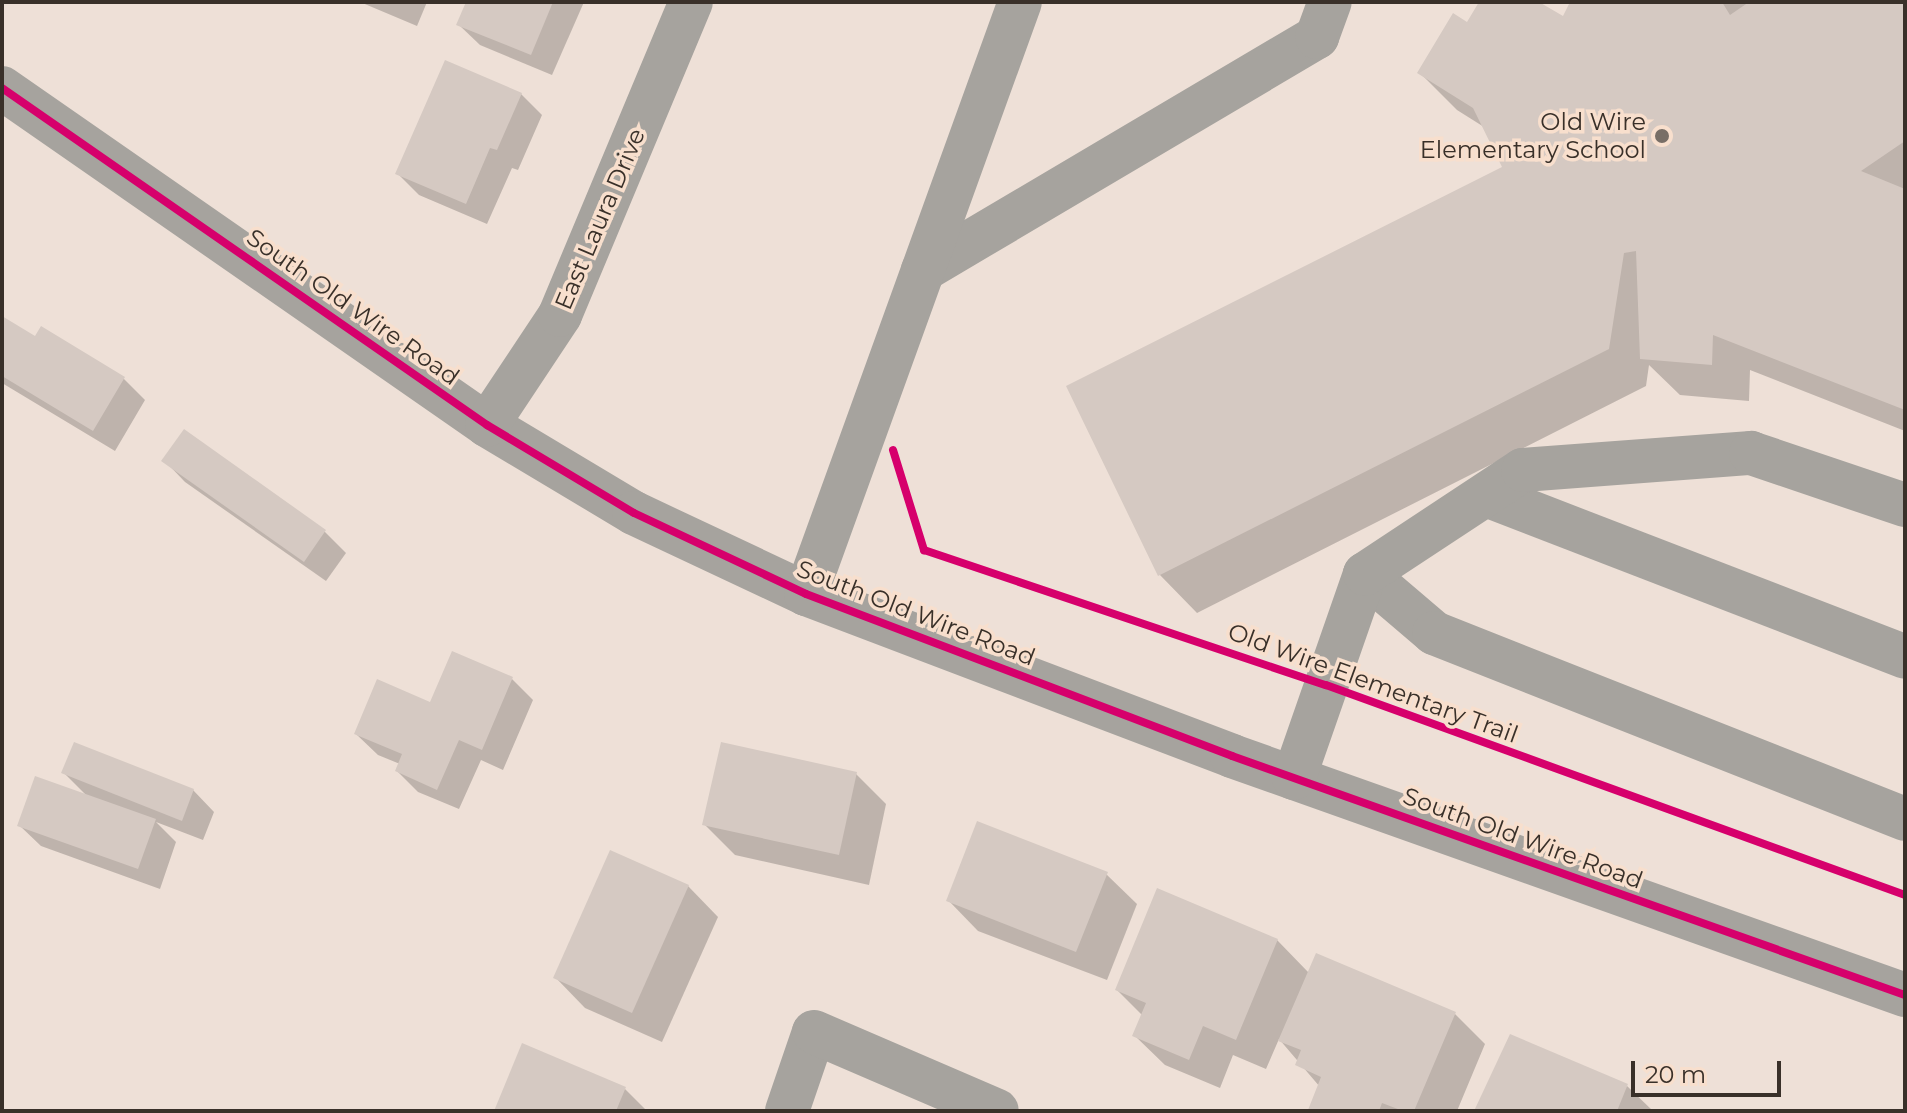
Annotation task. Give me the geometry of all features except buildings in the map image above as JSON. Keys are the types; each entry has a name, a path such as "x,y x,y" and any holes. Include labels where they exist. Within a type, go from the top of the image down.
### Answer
{"street":[{"name":"East Laura Drive","path":"487,425 560,315 691,2"},
{"path":"806,594 1020,2"},
{"path":"923,270 1317,37 1330,2"},
{"name":"South Old Wire Road","path":"2,88 487,425 634,513 806,594 1294,778 1905,995"},
{"path":"1294,778 1365,574 1523,470 1751,453 1905,505"},
{"path":"1486,495 1905,657"},
{"path":"1365,574 1434,633 1905,819"},
{"path":"787,1111 814,1032 997,1111"}],"cycle path":[{"path":"2,88 487,425 634,513 806,594 1232,756 1905,995"},
{"name":"Old Wire Elementary Trail","path":"893,450 924,550 1326,685 1905,895"}],"place":[{"name":"Old Wire Elementary School","path":"1662,136"}]}
